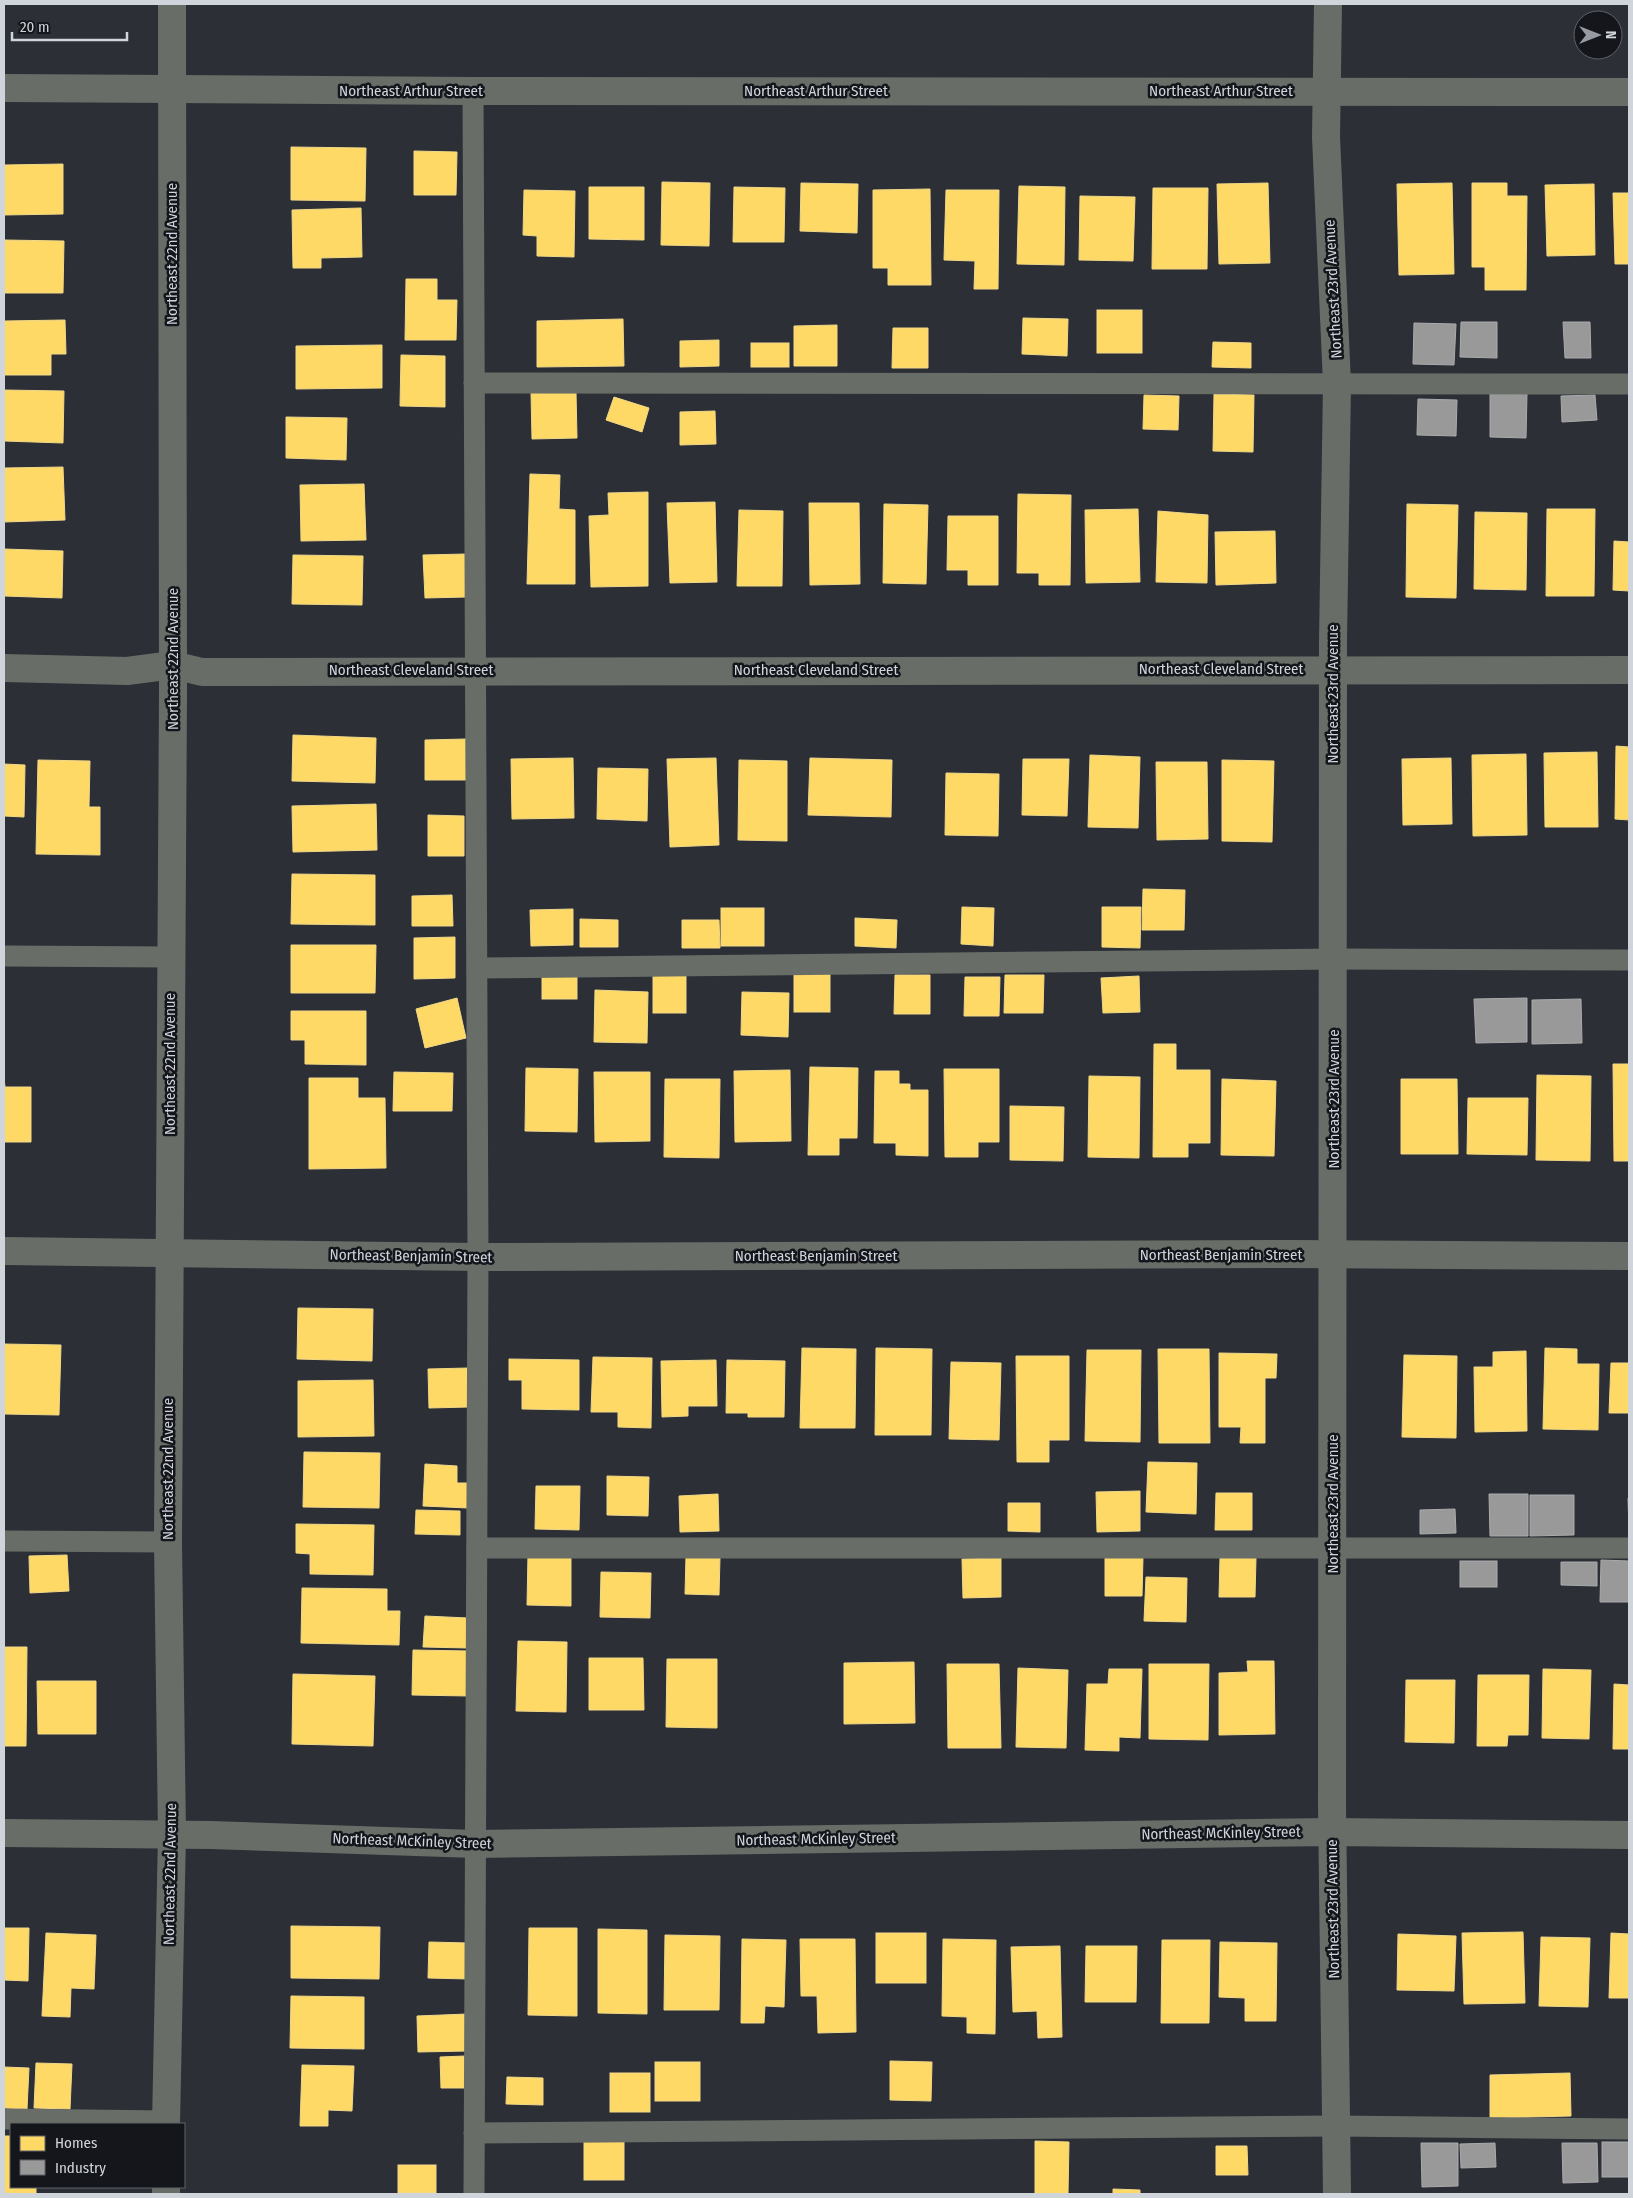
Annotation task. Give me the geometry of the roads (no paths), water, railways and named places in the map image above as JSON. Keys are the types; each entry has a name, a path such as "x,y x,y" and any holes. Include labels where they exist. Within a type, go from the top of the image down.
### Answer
{"street":[{"name":"Northeast 22nd Avenue","path":"166,2122 172,1834 168,1542 174,665 172,4"},
{"name":"Northeast 23rd Avenue","path":"1328,4 1326,93 1337,384 1334,669 1332,1832 1337,2194"},
{"name":"Northeast Arthur Street","path":"4,88 473,91 1629,92"},
{"name":"Northeast Cleveland Street","path":"4,668 127,671 174,665 202,672 475,670 1629,670"},
{"name":"Northeast Benjamin Street","path":"4,1251 478,1257 1333,1254 1629,1256"},
{"name":"Northeast McKinley Street","path":"4,1833 172,1834 475,1844 1332,1832 1629,1835"}],"lane":[{"path":"473,91 478,1257 474,2194"},
{"path":"474,384 1629,384"},
{"path":"4,956 171,957"},
{"path":"476,968 1334,959 1629,960"},
{"path":"4,1541 168,1542"},
{"path":"476,1548 1333,1546 1629,1548"},
{"path":"4,2119 166,2122"},
{"path":"474,2134 1336,2126 1629,2128"}]}
